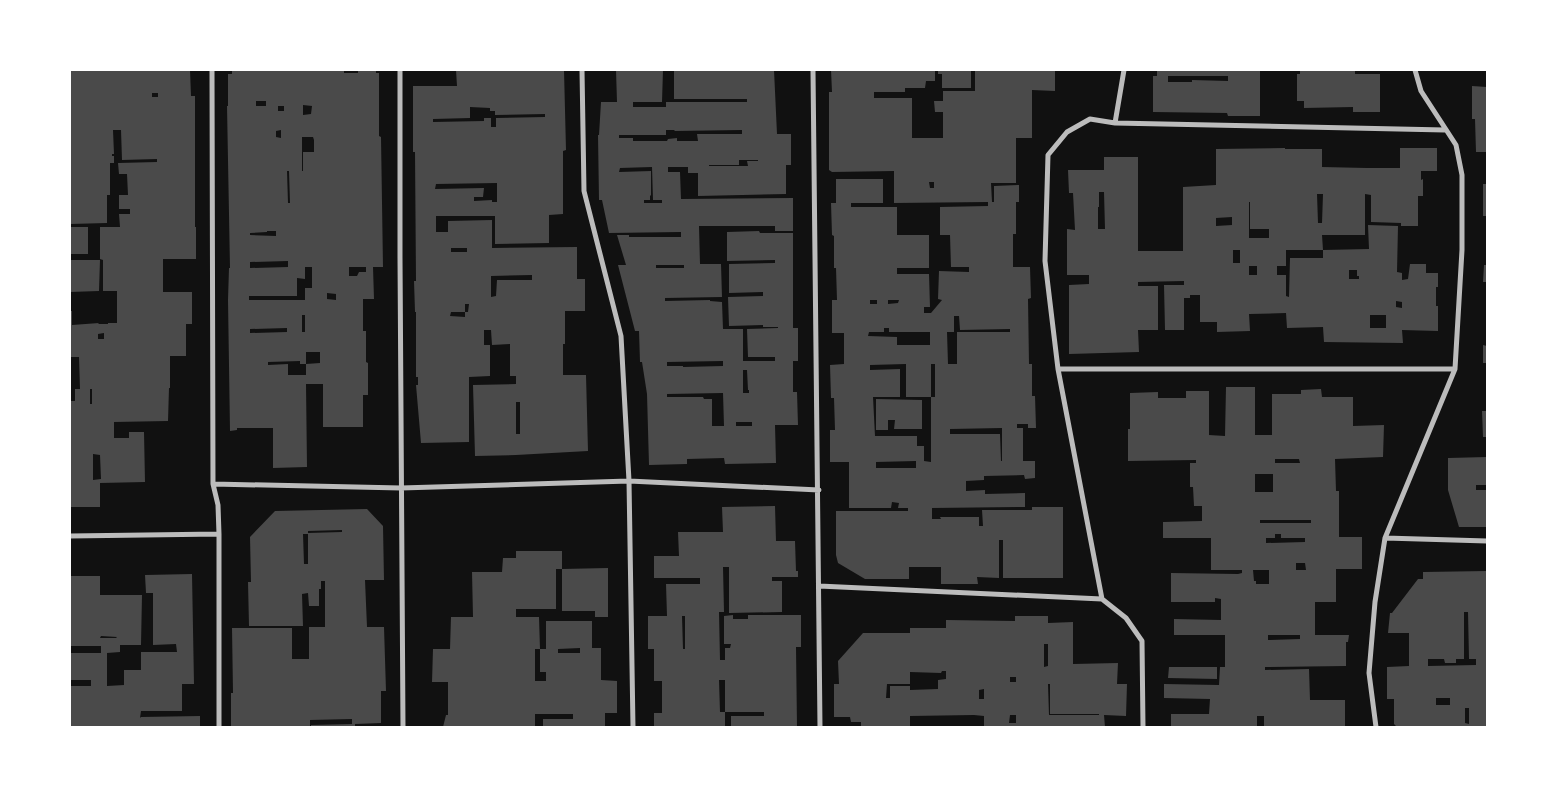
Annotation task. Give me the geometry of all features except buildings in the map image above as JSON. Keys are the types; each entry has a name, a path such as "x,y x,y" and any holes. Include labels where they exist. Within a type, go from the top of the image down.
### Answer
{"street":[{"path":"212,70 213,484 218,504 219,534 219,727"},
{"path":"400,70 401,488 404,727"},
{"path":"582,70 584,190 621,336 629,481 634,727"},
{"path":"813,70 819,490 820,727"},
{"path":"1115,123 1124,70"},
{"path":"1376,727 1369,673 1375,602 1385,538 1455,369 1462,250 1462,175 1456,145 1421,91 1415,70"},
{"path":"1102,599 1058,369 1045,262 1048,155 1067,132 1090,119 1115,123 1445,130"},
{"path":"1058,369 1455,369"},
{"path":"213,484 401,488 629,481 819,490"},
{"path":"70,536 219,534"},
{"path":"1385,538 1487,541"},
{"path":"819,586 1102,599 1126,618 1142,641 1143,727"}]}
